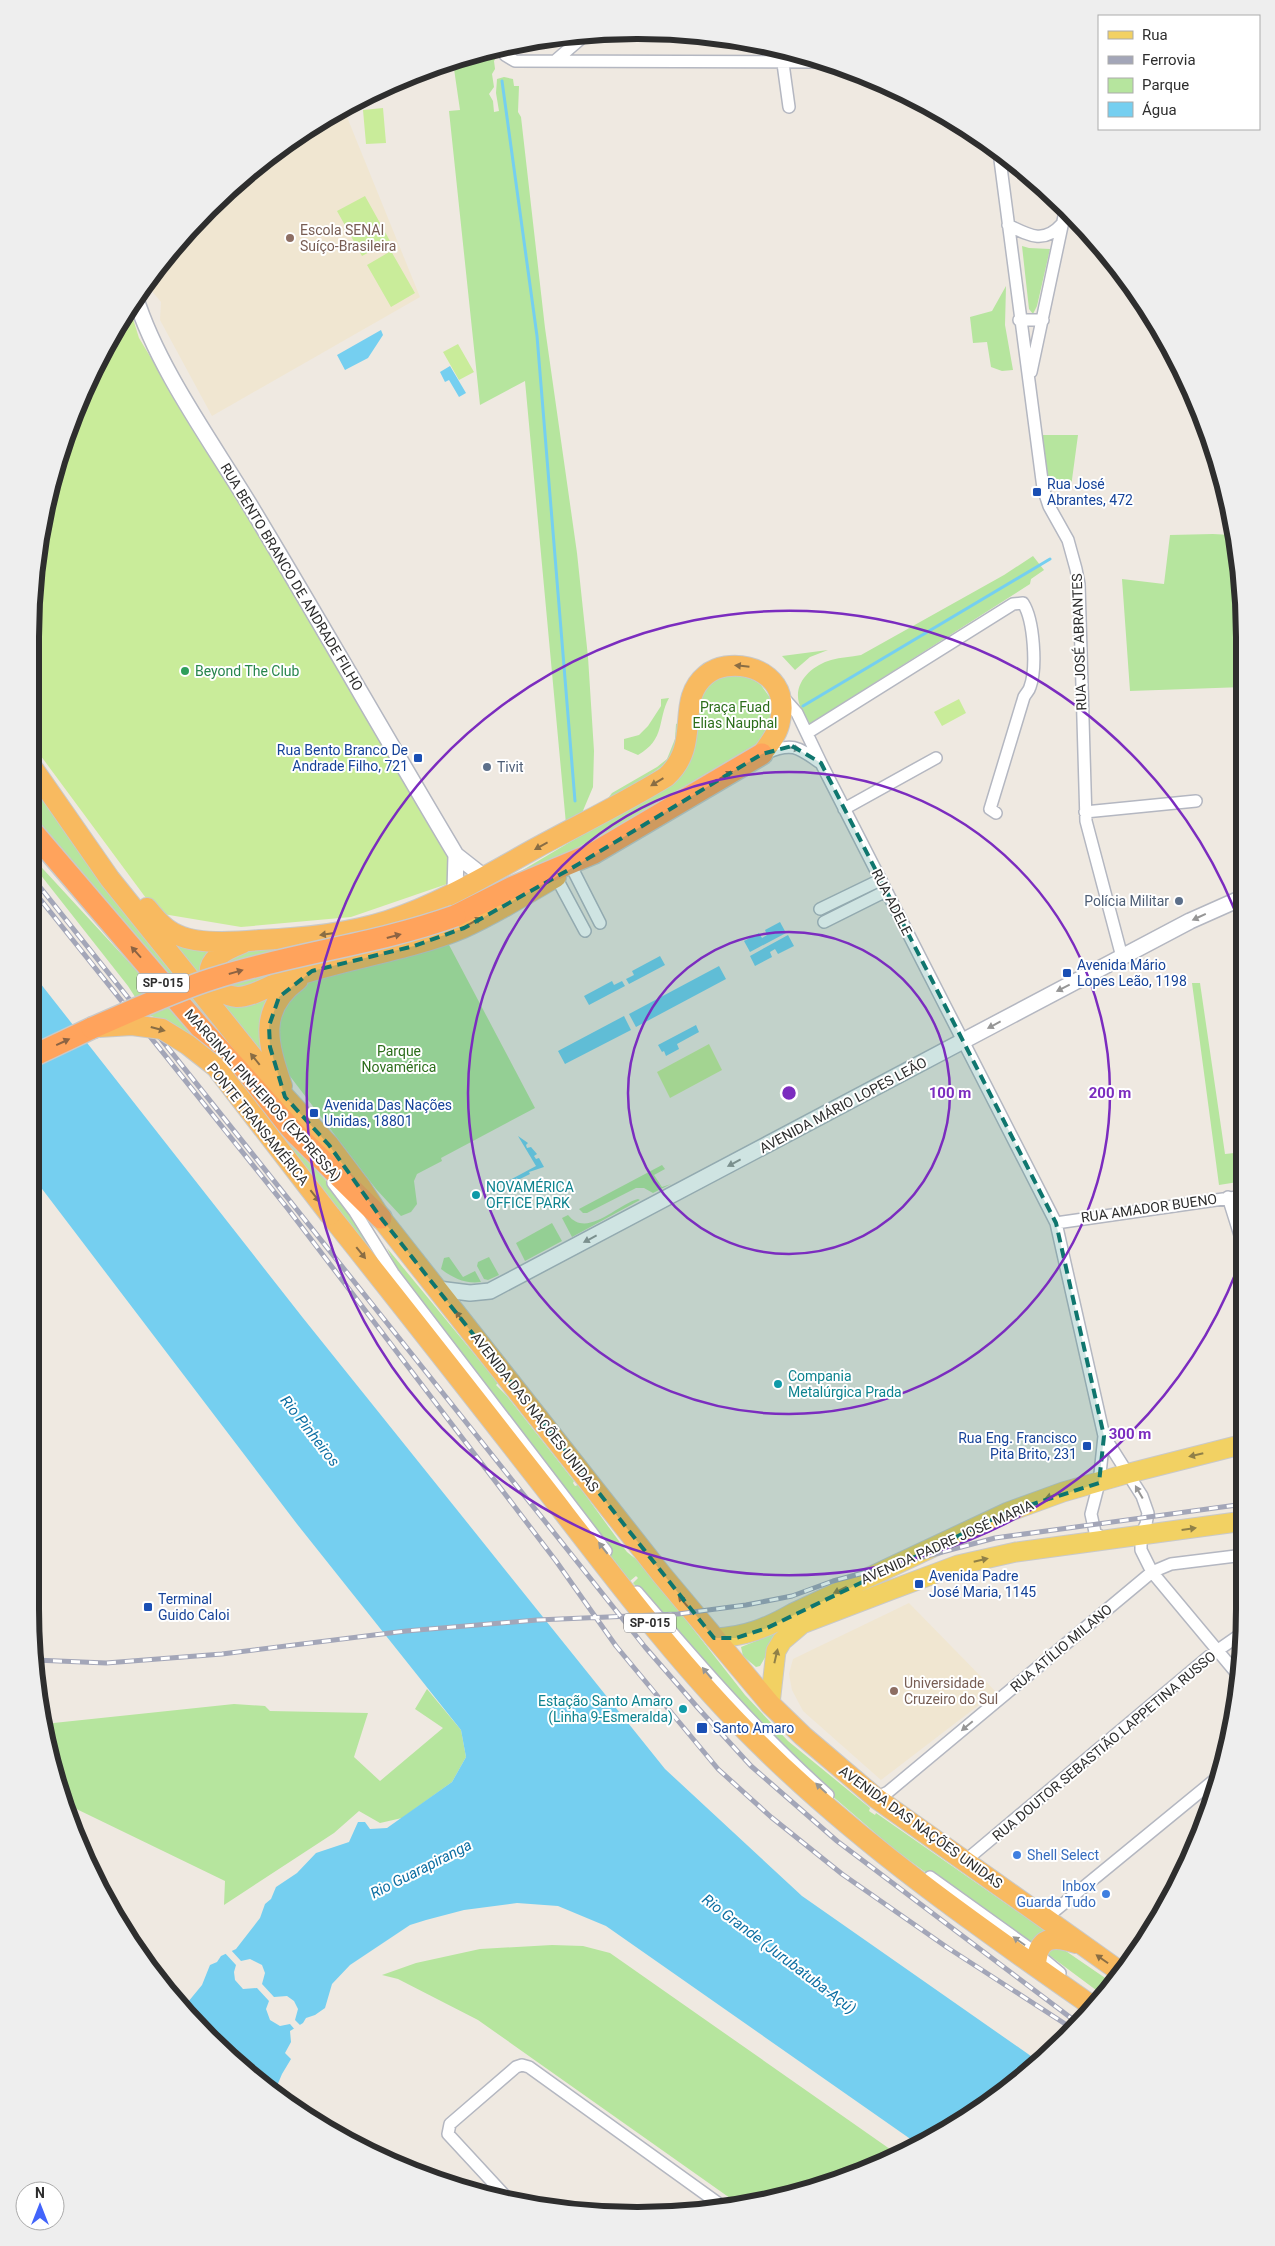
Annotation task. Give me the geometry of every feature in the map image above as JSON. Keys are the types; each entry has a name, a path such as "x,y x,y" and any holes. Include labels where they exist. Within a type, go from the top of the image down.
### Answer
{"highway":[{"path":"64,812 155,918 170,931 187,939 247,941 299,938 351,931 387,921 484,877 653,785 673,771 682,757 686,746 693,693 696,685 707,674 722,666 747,666 762,673 780,693 780,724 775,736 762,754 594,853 564,873 464,928 414,946 312,971 252,994 237,997 222,992 212,982 211,976 214,962 224,950 247,941"},
{"name":"AVENIDA DAS NAÇÕES UNIDAS","path":"39,777 110,879 285,1097 329,1145 381,1218 662,1575 770,1704 803,1736 876,1798 1116,1969"},
{"name":"MARGINAL PINHEIROS (EXPRESSA)","path":"39,839 199,1026 295,1133 381,1218"},
{"path":"92,1028 211,979 417,930 455,916 513,887 594,853"},
{"path":"285,1097 270,1047 271,1015 274,1005 283,992 312,971"},
{"name":"PONTE TRANSAMÉRICA","path":"92,1028 132,1025 162,1029 216,1066 330,1215 443,1356 627,1596 713,1696 758,1744 869,1844 1036,1960"},
{"name":"SP-015","path":"39,1053 92,1028"},
{"path":"1036,1960 1041,1945 1049,1939 1060,1938 1082,1945"},
{"name":"SP-015","path":"1036,1960 1088,2003"}],"main road":[{"name":"AVENIDA PADRE JOSÉ MARIA","path":"714,1638 736,1638 767,1628 793,1613 948,1538 1008,1512 1063,1492 1236,1446"},
{"name":"AVENIDA PADRE JOSÉ MARIA","path":"770,1704 776,1651 782,1641 802,1624 958,1565 1016,1552 1236,1522"},
{"path":"948,1538 944,1549 945,1555 948,1560 958,1565"}],"street":[{"path":"555,61 577,42"},
{"path":"506,54 508,58 515,61 802,62"},
{"path":"782,57 788,107"},
{"name":"RUA JOSÉ ABRANTES","path":"1000,161 1042,488 1049,506 1068,540 1079,584 1085,812 1122,957"},
{"path":"1029,378 1064,217"},
{"path":"1008,225 1021,232 1038,236 1053,234 1063,223"},
{"name":"RUA BENTO BRANCO DE ANDRADE FILHO","path":"139,307 148,333 172,378 255,513 456,855 484,877"},
{"path":"1019,320 1043,320"},
{"path":"807,733 1014,604 1022,603 1028,611 1034,659 1030,689 1024,696 990,809 996,814"},
{"name":"RUA ADELE","path":"780,693 797,713 880,880 1056,1223 1104,1436"},
{"name":"RUA ADELE","path":"762,754 780,747 792,746 821,763"},
{"path":"844,809 936,758"},
{"path":"1085,812 1196,801"},
{"path":"455,891 456,855"},
{"path":"564,873 600,923"},
{"path":"564,873 585,931"},
{"path":"820,909 880,880"},
{"path":"824,922 886,891"},
{"name":"AVENIDA MÁRIO LOPES LEÃO","path":"438,1289 470,1293 490,1291 1190,921 1236,901"},
{"path":"295,1133 355,1212 393,1273 451,1350 636,1589 720,1690 766,1736 876,1836 1036,1960 1094,1996"},
{"name":"RUA AMADOR BUENO","path":"1056,1223 1236,1196"},
{"path":"1228,1197 1236,1222"},
{"path":"1104,1436 1126,1474 1142,1496 1148,1513 1141,1536 1140,1550 1152,1572 1233,1668"},
{"path":"1104,1436 1099,1483 1091,1514 1095,1532 1104,1540"},
{"name":"RUA ATÍLIO MILANO","path":"876,1798 888,1792 1152,1572 1171,1564 1236,1556"},
{"name":"RUA DOUTOR SEBASTIÃO LAPPETINA RUSSO","path":"966,1861 1235,1638"},
{"path":"1046,1918 1209,1784"},
{"path":"501,2191 448,2134 448,2129 516,2067 522,2065 529,2068 716,2202"}],"highlighted area":[{"path":"792,746 821,763 1056,1223 1104,1436 1099,1483 1008,1512 767,1628 736,1638 714,1638 381,1218 329,1145 285,1097 270,1047 269,1026 279,997 312,971 414,946 464,928 572,868 762,754"}],"shaded area":[{"name":"Escola SENAI Suíço-Brasileira","path":"347,117 420,297 212,416 160,320 161,302 151,289 187,243 214,214 273,162 296,146"},
{"name":"Universidade Cruzeiro do Sul","path":"909,1603 996,1692 881,1780 803,1711 792,1690 789,1674 793,1659"}],"green space":[{"path":"497,56 494,61 495,69 492,74 494,87 489,94 493,101 494,112 499,111 496,93 497,79 504,77 513,79 514,86 519,86 518,112 521,117 545,328 577,553 588,657 594,751 593,787 582,813 566,824 525,381 480,405 449,111 460,110 454,68"},
{"path":"383,108 386,143 366,144 363,110"},
{"path":"365,196 390,241 362,256 337,211"},
{"path":"1022,246 1050,249 1037,306 1033,314 1029,309"},
{"path":"391,251 415,293 391,307 367,265"},
{"path":"1006,286 1005,325 1013,370 1002,371 991,367 987,342 973,343 970,317 992,311"},
{"name":"Beyond The Club","path":"132,317 139,338 450,854 447,884 351,917 241,927 157,913 39,753 40,598 50,521 59,483 84,408 100,373"},
{"path":"458,344 474,372 459,380 443,352"},
{"path":"1042,435 1078,435 1071,487 1053,488 1047,475"},
{"path":"1170,535 1227,535 1235,598 1236,687 1130,691 1122,579 1164,584"},
{"path":"1033,556 1044,570 1031,579 1030,584 810,724 800,706 798,695 802,681 811,670 824,662 861,655 1004,575"},
{"path":"828,650 810,657 795,670 782,656"},
{"name":"Praça Fuad Elias Nauphal","path":"740,675 754,680 761,685 771,699 774,714 772,725 767,737 758,747 634,818 456,911 384,935 281,956 290,969 312,966 240,994 224,988 219,982 218,969 221,962 234,951 345,942 410,925 454,908 511,877 673,781 685,768 693,752 700,696 706,687 716,680"},
{"path":"669,698 657,736 647,749 638,755 624,749 624,739 639,735 648,726 661,706 661,699"},
{"path":"959,699 966,713 942,726 934,712"},
{"path":"679,723 675,747 666,762 653,773 606,801 612,793 657,767 667,759 675,739 676,724"},
{"path":"39,793 66,830 64,831 66,834 296,1120 39,829"},
{"path":"39,865 197,1036 336,1192 398,1290 195,1038 175,1025 146,1014 128,986 39,873"},
{"path":"163,936 209,946 211,988 274,991 265,1057"},
{"name":"Parque Novamérica","path":"448,943 535,1108 441,1158 442,1161 417,1174 414,1181 417,1204 411,1212 401,1216 376,1189 283,1067 275,1019 295,987 320,975 378,964"},
{"path":"1192,983 1200,983 1225,1154 1236,1153 1236,1182 1219,1185"},
{"path":"709,1044 722,1070 670,1098 657,1072"},
{"path":"662,1165 665,1169 654,1175 662,1187 671,1184 653,1193 644,1188 636,1188 587,1213 583,1213 579,1209"},
{"path":"638,1199 640,1200 572,1237 562,1218 568,1215 576,1221 584,1223 593,1222"},
{"path":"552,1223 562,1241 525,1261 516,1243"},
{"path":"387,1248 498,1383 496,1385 574,1481 575,1486 578,1485 627,1552 642,1564 745,1695 788,1741 870,1808 869,1811 875,1815 876,1813 1044,1930 1034,1945 943,1885 895,1850 823,1788 766,1735 633,1583 638,1578 636,1576 630,1581 424,1312 396,1267"},
{"path":"449,1257 463,1277 475,1271 481,1282 460,1280 441,1269 444,1258"},
{"path":"489,1257 499,1275 488,1280 484,1279 477,1266 478,1262"},
{"path":"783,1627 760,1666 756,1667 743,1656 741,1647"},
{"path":"427,1689 461,1730 466,1757 452,1782 402,1818 380,1823 359,1811 334,1833 224,1905 225,1881 73,1807 59,1763 50,1723 234,1704 265,1706 270,1711 368,1713 354,1757 380,1781 443,1728 415,1709"},
{"path":"552,1945 583,1946 610,1953 892,2151 867,2162 792,2187 732,2199 478,2020 398,1979 382,1975 416,1963 480,1949"},
{"path":"1057,1945 1108,1980 1098,1991 1049,1955 1048,1950"}],"water":[{"path":"381,330 383,335 368,358 345,370 337,355"},
{"path":"450,366 466,393 459,397 449,380 445,382 440,372"},
{"path":"780,922 786,933 750,952 744,941 759,933 762,938 767,935 765,930"},
{"path":"788,935 794,946 778,954 775,949 770,952 772,957 755,966 750,956"},
{"path":"660,956 665,965 629,984 626,979 634,975 632,971"},
{"path":"719,966 726,979 636,1027 629,1014"},
{"path":"612,981 614,985 622,981 625,986 589,1005 584,996"},
{"path":"39,982 303,1318 665,1769 802,1896 1033,2058 1002,2084 970,2106 912,2140 606,1926 558,1906 517,1903 464,1910 410,1925 350,1965 332,1984 325,2008 315,2015 306,2018 303,2023 290,2031 291,2042 285,2053 291,2059 277,2087 273,2084 214,2032 188,2002 202,1985 210,1965 217,1962 221,1956 236,1949 260,1918 265,1904 271,1899 276,1887 297,1873 316,1853 349,1842 358,1822 365,1822 370,1829 387,1828 452,1782 466,1757 461,1730 297,1524 39,1185"},
{"path":"624,1016 631,1030 565,1064 558,1051"},
{"path":"696,1025 699,1032 677,1044 679,1049 666,1056 664,1051 662,1052 658,1045"},
{"path":"518,1136 528,1143 526,1145 527,1148 531,1147 537,1154 534,1156 536,1159 539,1158 544,1167 529,1172 530,1174 518,1180 517,1178 507,1186 506,1182 536,1166"}],"pier":[{"path":"230,1949 241,1961 250,1959 262,1965 265,1973 262,1984 274,1997 287,1996 294,2001 298,2009 295,2020 302,2027 296,2031 290,2024 280,2026 270,2020 266,2009 269,2001 257,1988 243,1989 235,1980 234,1972 236,1965 224,1952"}],"waterway":[{"path":"502,81 537,336 575,801"},
{"path":"803,706 1050,559"}],"railway":[{"path":"39,886 645,1647 698,1708 751,1766 837,1841 1073,2019"},
{"path":"39,898 288,1209 556,1561 616,1646 718,1769 771,1817 842,1874 948,1948 1067,2025"},
{"path":"41,1660 106,1663 222,1654 406,1631 537,1620 678,1614 746,1605 792,1596 833,1581 995,1538 1236,1505"}],"place":[{"name":"Escola SENAI Suíço-Brasileira","path":"290,238"},
{"name":"Rua José Abrantes, 472","path":"1037,492"},
{"name":"Beyond The Club","path":"185,671"},
{"name":"Rua Bento Branco De Andrade Filho, 721","path":"418,758"},
{"name":"Tivit","path":"487,767"},
{"name":"Polícia Militar","path":"1179,901"},
{"name":"Avenida Mário Lopes Leão, 1198","path":"1067,973"},
{"name":"Avenida Das Nações Unidas, 18801","path":"314,1113"},
{"name":"NOVAMÉRICA OFFICE PARK","path":"476,1195"},
{"name":"Compania Metalúrgica Prada","path":"778,1384"},
{"name":"Rua Eng. Francisco Pita Brito, 231","path":"1087,1446"},
{"name":"Avenida Padre José Maria, 1145","path":"919,1584"},
{"name":"Terminal Guido Caloi","path":"148,1607"},
{"name":"Universidade Cruzeiro do Sul","path":"894,1691"},
{"name":"Estação Santo Amaro (Linha 9-Esmeralda)","path":"683,1709"},
{"name":"Santo Amaro","path":"702,1728"},
{"name":"Shell Select","path":"1017,1855"},
{"name":"Inbox Guarda Tudo","path":"1106,1894"}],"water label":[{"name":"Rio Pinheiros","path":"310,1431"},
{"name":"Rio Guarapiranga","path":"421,1869"},
{"name":"Rio Grande (Jurubatuba-Açú)","path":"779,1954"}]}
